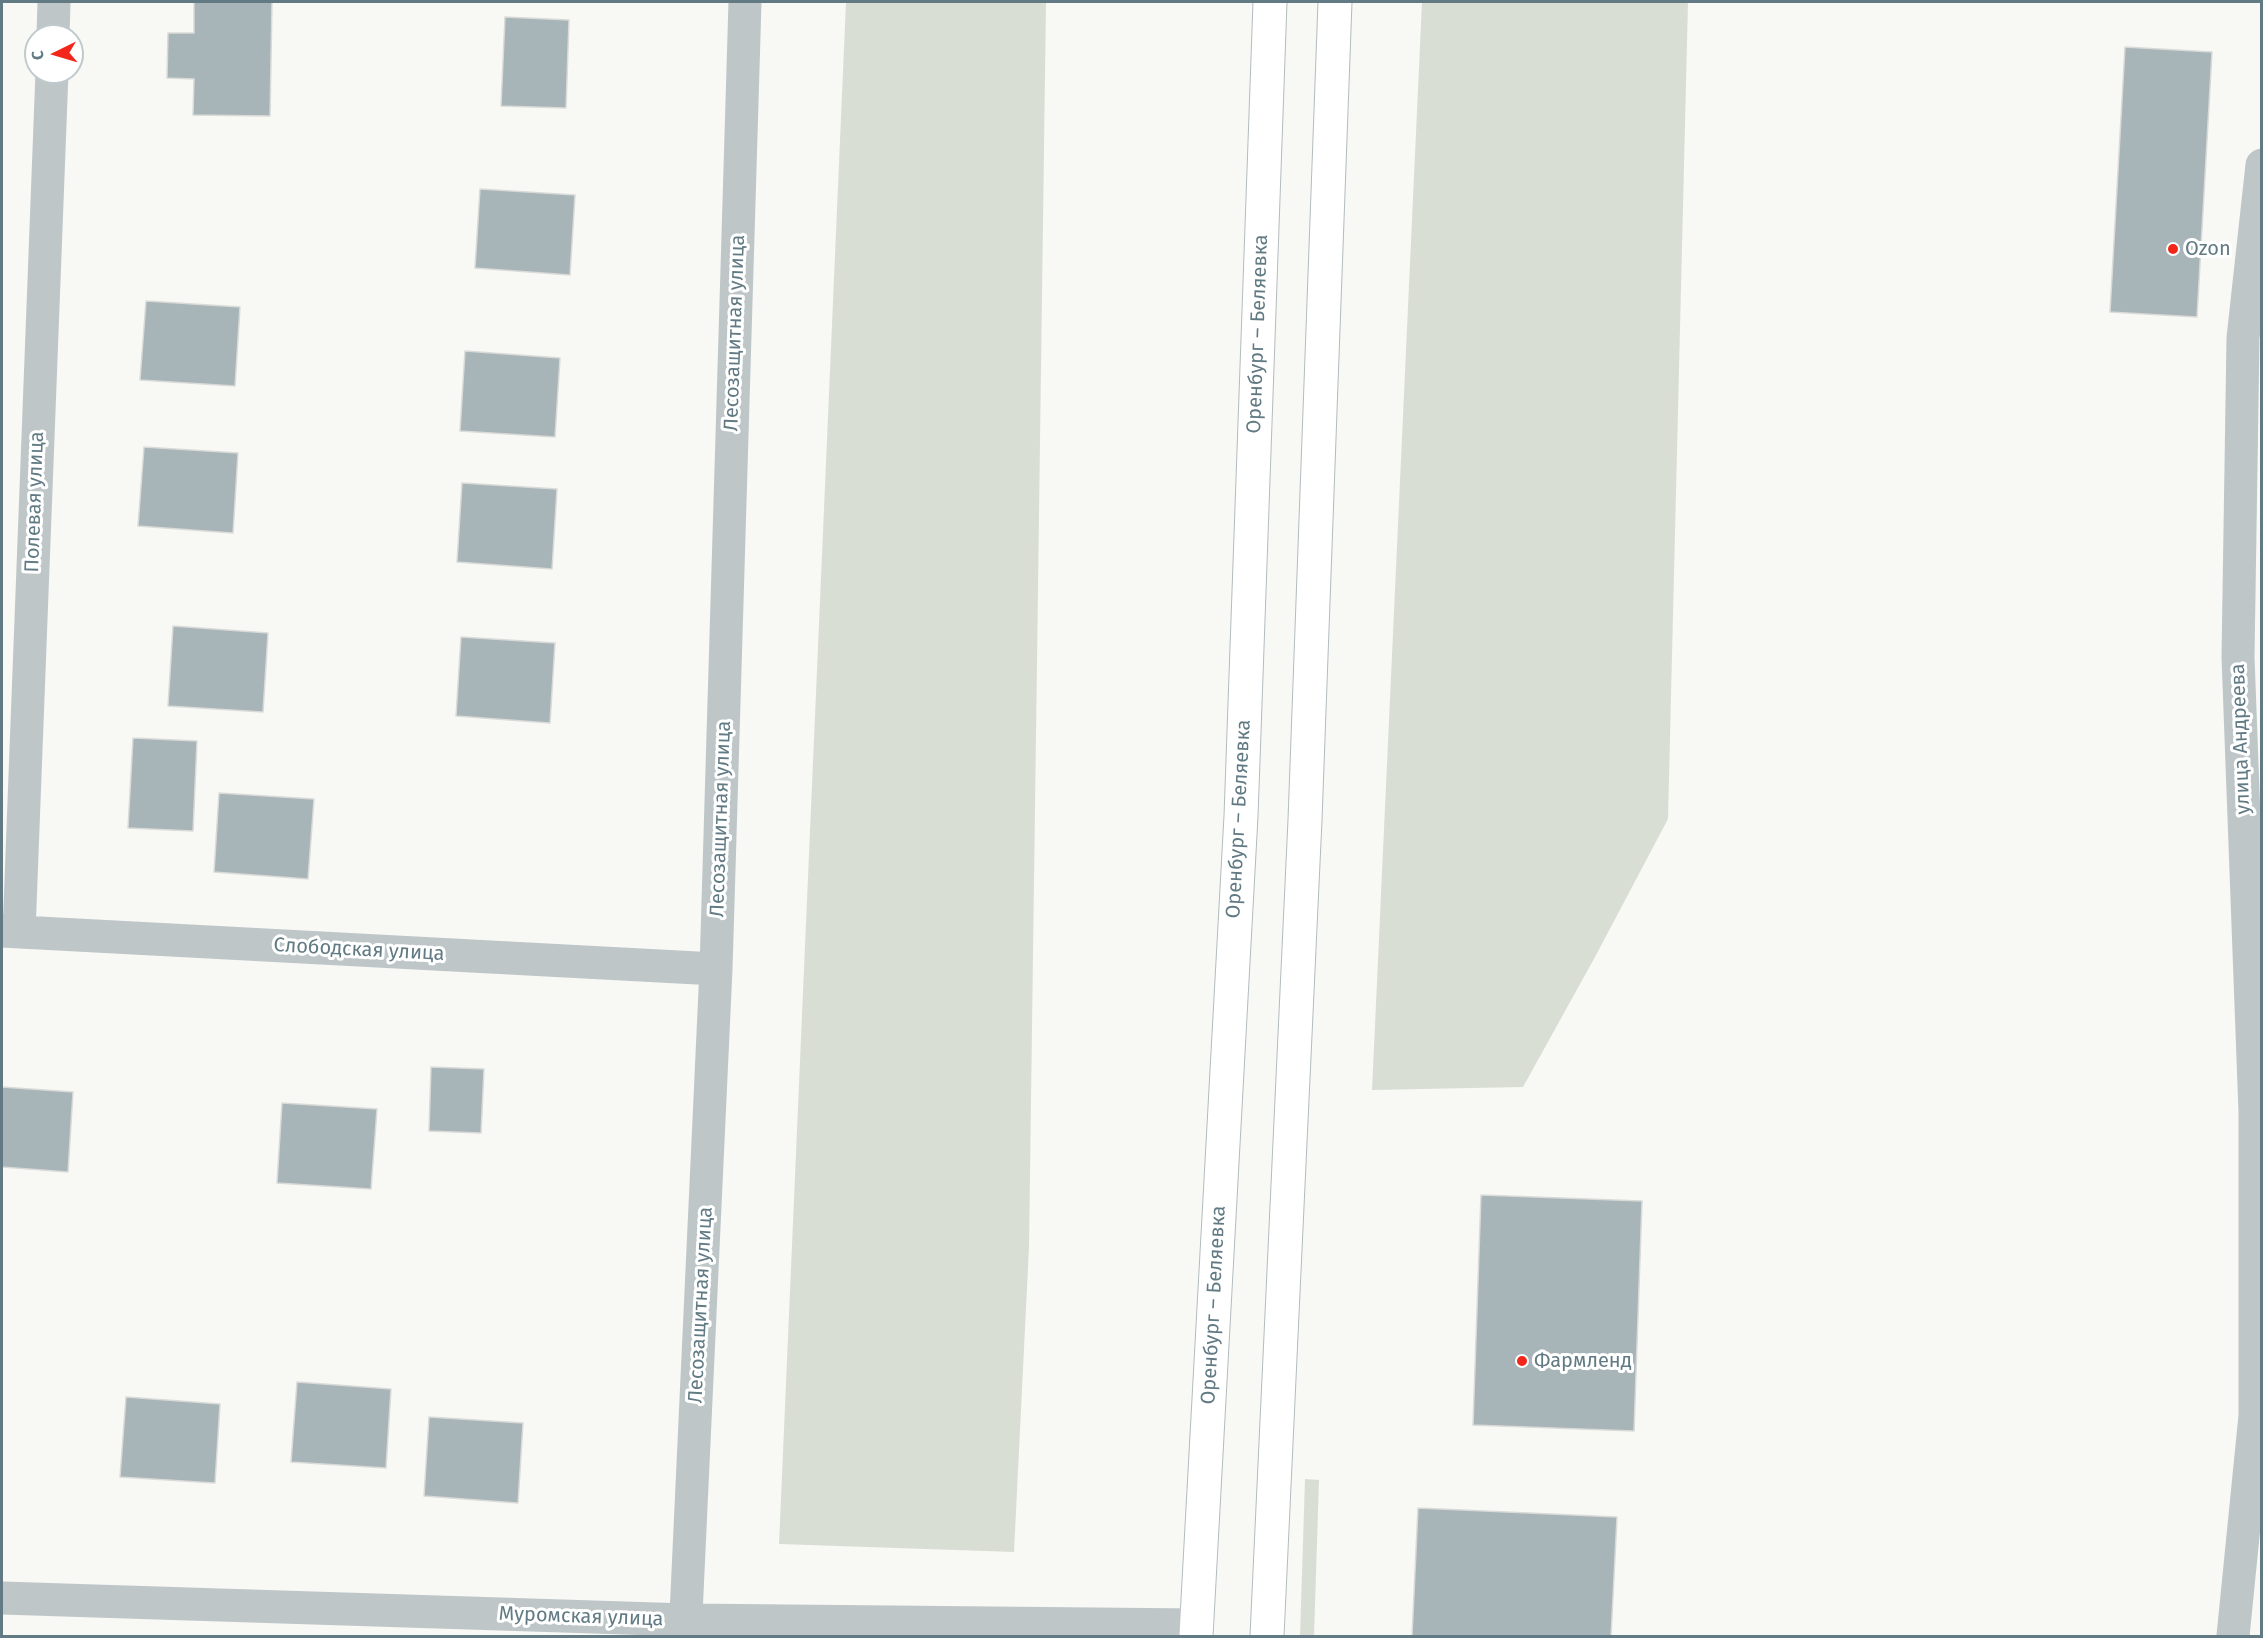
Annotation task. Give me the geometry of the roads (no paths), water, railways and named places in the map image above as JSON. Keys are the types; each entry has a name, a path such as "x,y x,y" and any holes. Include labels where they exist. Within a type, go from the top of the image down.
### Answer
{"main road":[{"name":"Оренбург – Беляевка","path":"1196,1631 1241,816 1270,2"},
{"path":"1267,1636 1305,832 1335,2"}],"street":[{"path":"53,24 54,2"},
{"name":"Лесозащитная улица","path":"686,1628 716,969 745,2"},
{"name":"Полевая улица","path":"10,931 51,84"},
{"name":"улица Андреева","path":"2233,1636 2255,1416 2256,986 2238,657 2262,165"},
{"name":"Слободская улица","path":"10,931 716,969"},
{"name":"Муромская улица","path":"2,1598 686,1628 1196,1631"}],"place":[{"name":"Ozon","path":"2173,249"},
{"name":"Фармленд","path":"1522,1361"}]}
